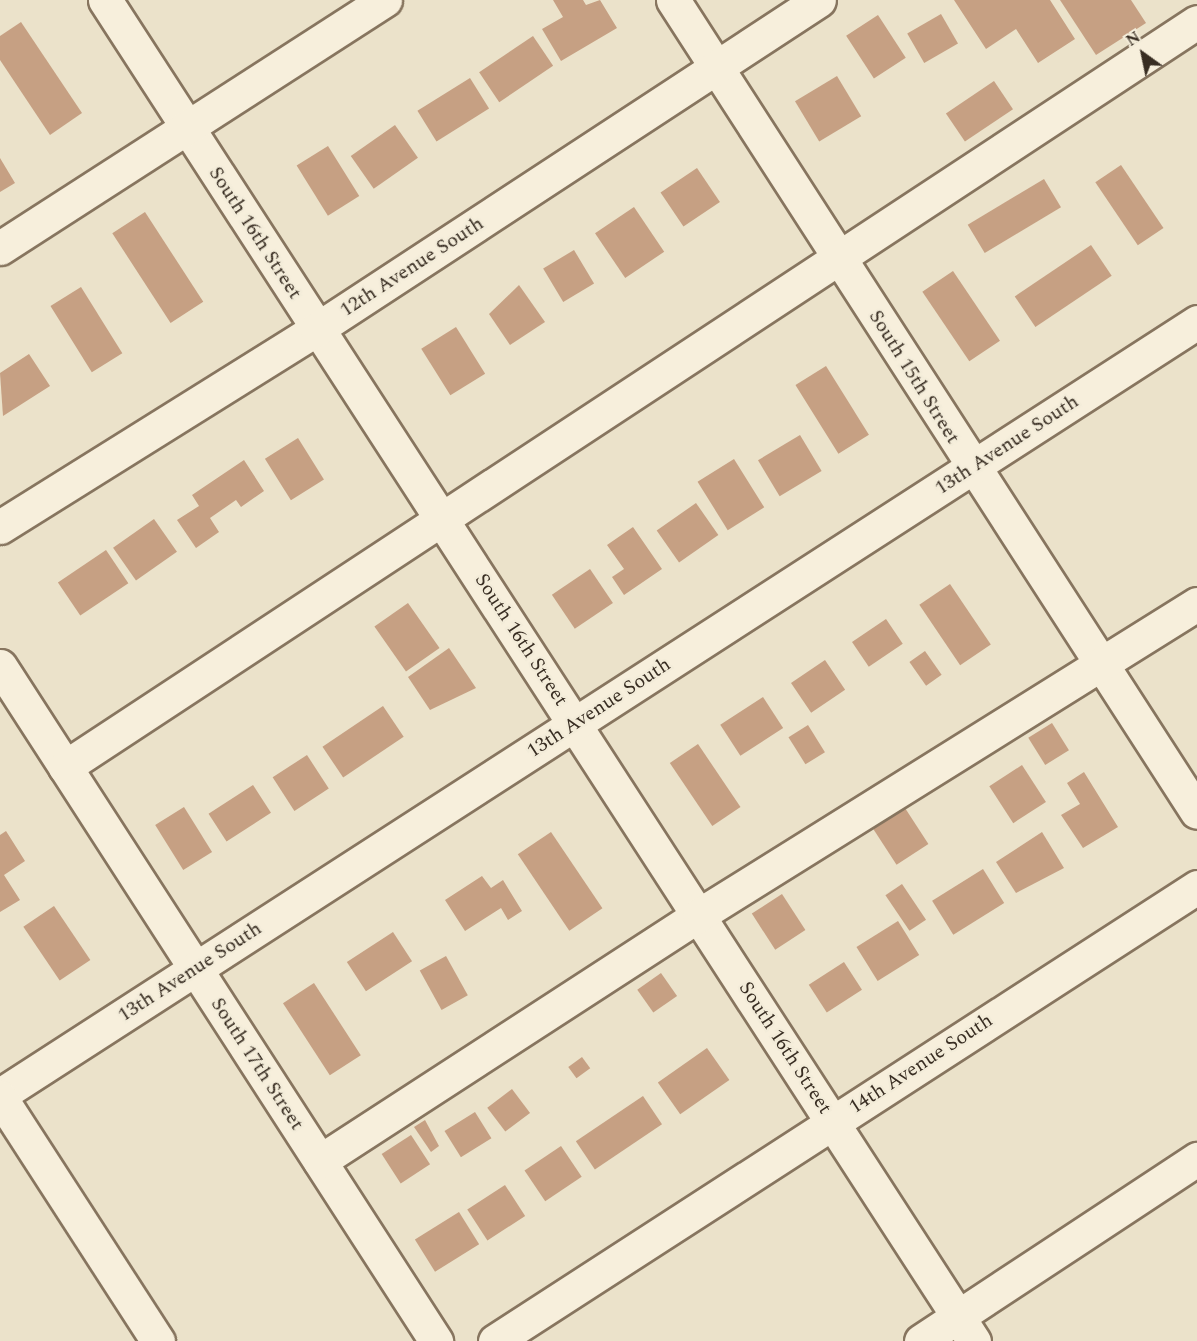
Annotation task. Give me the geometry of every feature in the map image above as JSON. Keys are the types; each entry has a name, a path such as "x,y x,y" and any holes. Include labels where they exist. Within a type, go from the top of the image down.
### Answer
{"street":[{"name":"South 16th Street","path":"105,0 317,329 576,723 966,1329"},
{"path":"0,248 385,0"},
{"name":"South 15th Street","path":"673,0 972,468 1197,812"},
{"name":"12th Avenue South","path":"0,527 317,329 819,0"},
{"path":"66,767 441,519 840,260 1197,22"},
{"name":"13th Avenue South","path":"0,1096 1197,321"},
{"path":"320,1161 699,915 1102,667 1197,604"},
{"name":"South 17th Street","path":"0,666 436,1341"},
{"name":"14th Avenue South","path":"495,1341 1197,886"},
{"path":"0,1096 158,1341"},
{"path":"921,1341 966,1329 1197,1159"}],"building":[{"path":"553,0 583,0 586,5 600,0 617,28 561,61 542,29 563,17"},
{"path":"954,0 1050,0 1075,39 1038,63 1016,29 986,49"},
{"path":"1060,0 1131,0 1146,23 1096,55"},
{"path":"941,14 958,43 924,63 907,34"},
{"path":"878,15 906,58 874,78 846,36"},
{"path":"21,22 82,113 50,135 0,60 0,36"},
{"path":"533,36 553,66 499,102 479,72"},
{"path":"837,76 861,116 819,142 795,101"},
{"path":"470,78 489,109 436,141 417,111"},
{"path":"994,81 1013,109 965,142 946,113"},
{"path":"395,125 418,158 374,189 351,156"},
{"path":"328,146 359,196 328,216 297,166"},
{"path":"0,158 15,183 0,192"},
{"path":"1121,165 1163,228 1138,245 1095,182"},
{"path":"697,168 720,202 683,227 661,193"},
{"path":"1044,179 1061,207 985,253 968,225"},
{"path":"634,207 664,252 625,278 595,233"},
{"path":"145,212 203,302 171,323 112,233"},
{"path":"1091,245 1112,276 1035,327 1015,296"},
{"path":"574,250 594,283 563,302 543,269"},
{"path":"953,271 1000,341 969,361 922,292"},
{"path":"519,285 545,322 510,345 489,314"},
{"path":"81,287 122,353 92,372 50,306"},
{"path":"456,327 485,374 450,395 421,349"},
{"path":"29,354 50,386 3,416 0,373"},
{"path":"826,366 869,435 838,454 795,385"},
{"path":"800,435 822,471 780,496 758,460"},
{"path":"298,438 324,480 291,500 265,459"},
{"path":"734,459 764,507 728,530 698,482"},
{"path":"244,460 264,491 241,507 236,500 210,518 219,532 196,548 177,520 199,506 192,495"},
{"path":"696,503 718,535 679,562 657,531"},
{"path":"154,519 177,552 136,580 113,548"},
{"path":"633,527 662,569 624,595 612,577 624,569 607,545"},
{"path":"106,550 128,583 80,616 58,582"},
{"path":"590,569 613,603 575,629 552,595"},
{"path":"950,584 991,645 960,665 919,605"},
{"path":"408,603 440,648 406,672 374,627"},
{"path":"886,619 903,644 869,667 852,642"},
{"path":"449,648 476,688 430,710 408,677"},
{"path":"925,651 942,675 926,686 909,662"},
{"path":"825,660 845,690 811,713 791,683"},
{"path":"763,697 783,728 740,756 720,725"},
{"path":"383,706 404,737 343,777 322,747"},
{"path":"1052,723 1069,750 1045,765 1028,738"},
{"path":"808,725 825,752 805,764 788,737"},
{"path":"698,744 740,807 712,826 670,763"},
{"path":"307,755 329,789 294,811 273,777"},
{"path":"1022,765 1046,802 1013,823 989,786"},
{"path":"1084,772 1118,827 1083,848 1061,815 1080,804 1067,783"},
{"path":"253,785 271,813 227,842 209,814"},
{"path":"184,807 212,852 183,870 155,825"},
{"path":"905,808 928,844 897,865 873,829"},
{"path":"6,831 25,861 4,875 20,900 0,912 0,835"},
{"path":"551,832 602,908 569,931 518,854"},
{"path":"1042,832 1064,868 1016,893 996,862"},
{"path":"983,869 1004,903 953,935 932,901"},
{"path":"482,876 491,888 503,880 522,911 508,920 501,908 465,931 445,900"},
{"path":"902,884 926,920 909,931 885,895"},
{"path":"782,894 805,930 775,950 752,914"},
{"path":"54,906 90,960 60,981 23,927"},
{"path":"898,921 919,955 878,981 856,947"},
{"path":"393,932 412,961 366,991 347,962"},
{"path":"446,956 468,995 442,1010 420,971"},
{"path":"844,962 862,990 827,1013 809,985"},
{"path":"661,973 677,996 653,1013 637,990"},
{"path":"314,983 361,1055 330,1075 283,1003"},
{"path":"707,1048 729,1080 680,1114 658,1082"},
{"path":"582,1057 590,1068 576,1078 568,1067"},
{"path":"512,1089 530,1113 505,1132 487,1108"},
{"path":"643,1096 662,1124 595,1169 576,1141"},
{"path":"475,1112 491,1138 461,1157 444,1131"},
{"path":"425,1120 439,1146 431,1152 414,1127"},
{"path":"411,1135 430,1164 401,1183 382,1154"},
{"path":"561,1146 582,1177 545,1201 525,1171"},
{"path":"505,1185 525,1216 487,1241 467,1210"},
{"path":"459,1212 479,1244 435,1272 415,1240"}]}
